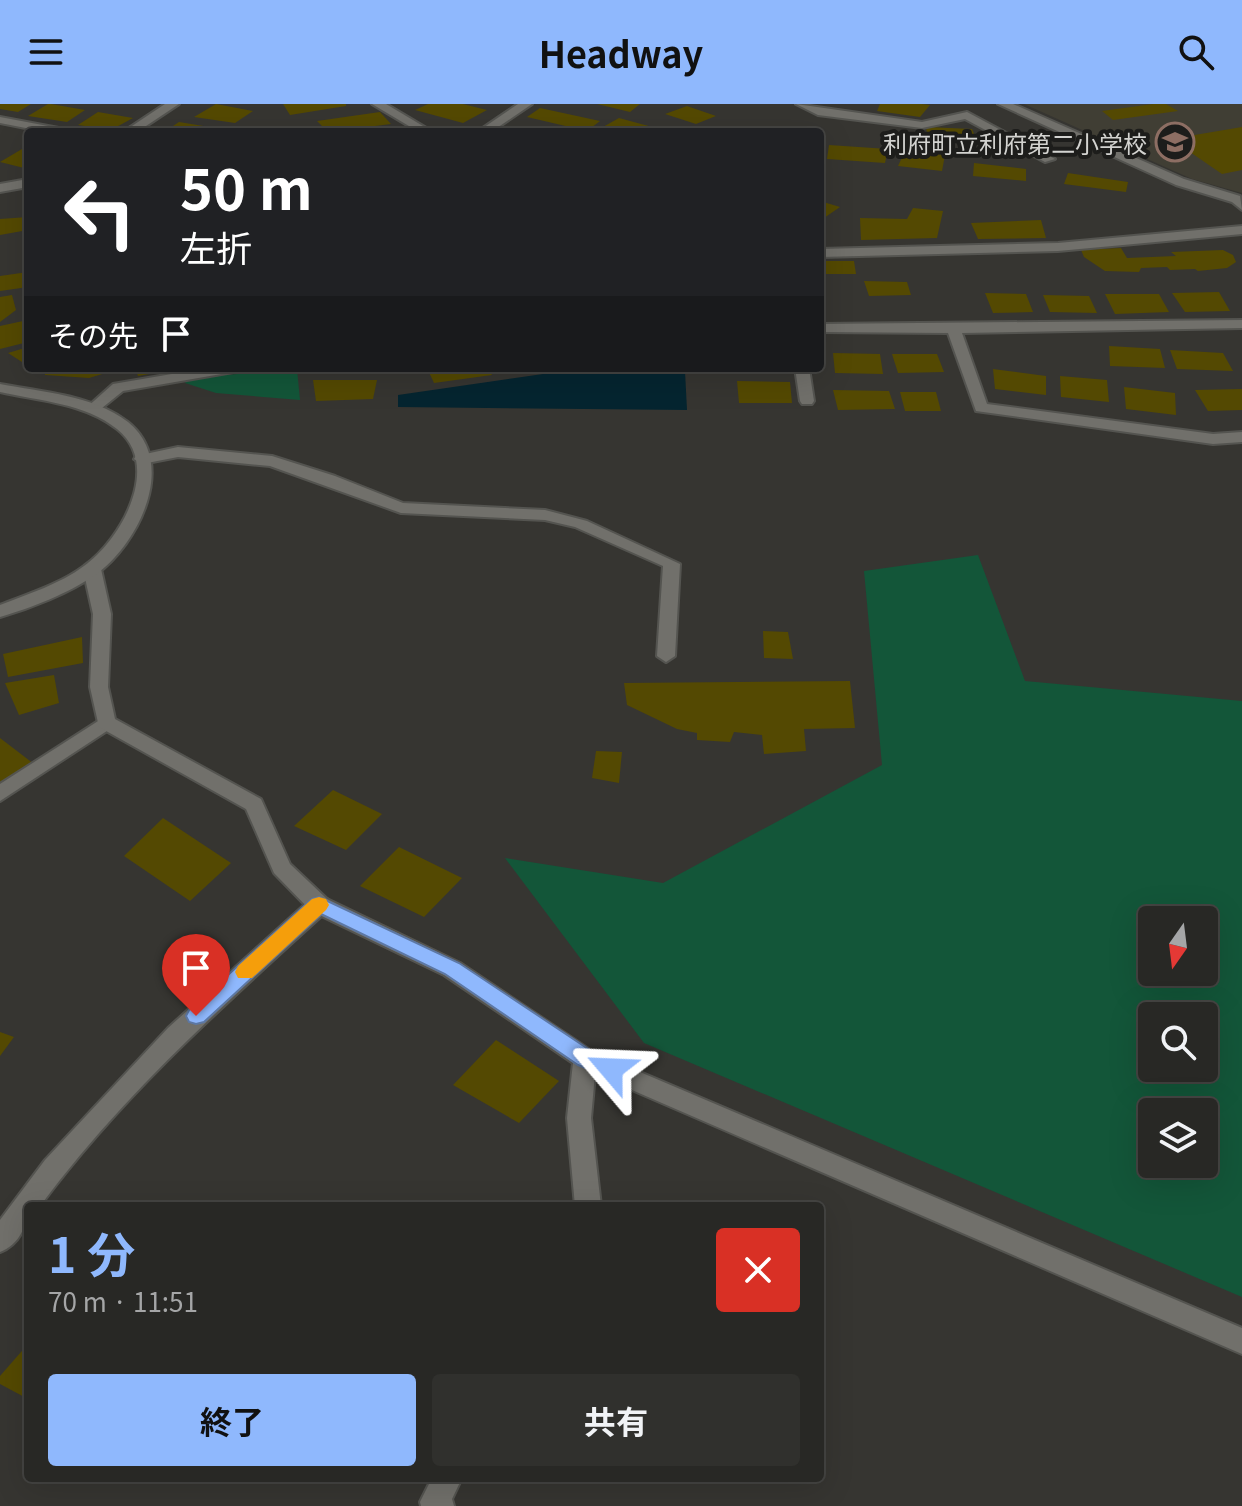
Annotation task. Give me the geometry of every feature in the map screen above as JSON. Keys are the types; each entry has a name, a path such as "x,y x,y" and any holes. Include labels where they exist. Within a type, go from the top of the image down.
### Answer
{"street":[{"path":"135,128 173,104"},
{"path":"378,104 420,128"},
{"path":"489,128 526,104"},
{"path":"802,104 818,112 922,125 967,115 1049,159"},
{"path":"1004,104 1180,182 1236,199 1242,206"},
{"path":"0,120 43,128"},
{"path":"0,188 24,184"},
{"path":"824,253 1058,247 1242,230"},
{"path":"824,328 1242,324"},
{"path":"954,329 981,408 1213,439 1242,437"},
{"path":"92,409 118,387 209,372"},
{"path":"803,372 807,401"},
{"path":"0,388 92,409 123,425 141,448 145,484 124,529 92,569 45,594 0,611"},
{"path":"142,459 178,452 272,461 329,479 401,508 545,515 581,524 672,564 666,656"},
{"path":"92,569 102,614 99,687 106,722 254,804 281,868 319,905 452,969 585,1059 1242,1341"},
{"path":"0,794 106,722"},
{"path":"28,1202 54,1168 176,1035 319,905"},
{"path":"585,1059 579,1118 588,1202"},
{"path":"0,1240 24,1208"},
{"path":"440,1506 434,1502 446,1482"}],"shaded area":[{"name":"利府町立利府第二小学校","path":"1024,104 1242,104 1242,193 1192,179"}],"green space":[{"path":"297,372 300,400 216,393 185,383 189,378"},
{"path":"978,555 1025,681 1242,701 1242,1297 644,1043 505,858 663,883 882,765 864,571"}],"water":[{"path":"557,372 685,372 687,410 398,407 398,395"}],"building":[{"path":"0,104 31,104 18,112 0,109"},
{"path":"48,104 85,110 67,122 28,116"},
{"path":"216,104 253,111 235,123 194,117"},
{"path":"283,104 346,104 346,106 290,115"},
{"path":"428,104 463,104 487,110 463,123 415,110"},
{"path":"597,104 640,104 630,112"},
{"path":"880,104 930,105 920,117 877,111"},
{"path":"1166,104 1178,111 1113,120 1102,111"},
{"path":"687,106 716,116 696,124 665,114"},
{"path":"540,108 600,121 591,128 574,128 527,117"},
{"path":"98,112 133,118 115,128 78,125"},
{"path":"380,112 391,124 324,128 317,121"},
{"path":"619,118 656,128 601,128"},
{"path":"179,122 216,128 170,128"},
{"path":"926,127 972,129 977,141 928,140"},
{"path":"1242,127 1242,170 1222,174 1171,139"},
{"path":"829,145 888,149 885,163 827,159"},
{"path":"22,149 24,149 24,168 0,162"},
{"path":"905,151 945,155 942,171 898,166"},
{"path":"974,163 1026,169 1026,181 973,176"},
{"path":"1068,173 1128,182 1126,192 1064,184"},
{"path":"824,202 840,207 824,218"},
{"path":"913,208 943,211 937,238 861,240 860,218 907,219"},
{"path":"24,217 24,231 0,235 0,219"},
{"path":"1041,220 1046,238 978,239 971,223"},
{"path":"1121,248 1127,258 1223,250 1233,255 1236,262 1227,268 1198,271 1170,270 1167,267 1141,268 1139,272 1105,271 1084,257 1081,250"},
{"path":"824,261 854,261 856,274 824,274"},
{"path":"24,273 24,288 0,291 0,276"},
{"path":"864,281 907,282 911,295 869,296"},
{"path":"1219,292 1230,311 1185,312 1172,293"},
{"path":"985,293 1026,294 1033,312 993,313"},
{"path":"1105,294 1159,294 1169,312 1115,314"},
{"path":"12,295 16,310 0,322 0,297"},
{"path":"1043,295 1089,296 1097,313 1050,312"},
{"path":"23,321 24,343 0,349 0,326"},
{"path":"1109,346 1160,349 1165,368 1110,366"},
{"path":"24,348 24,362 22,362 8,353"},
{"path":"1170,350 1223,353 1233,371 1177,369"},
{"path":"833,353 880,354 883,374 835,373"},
{"path":"892,354 937,354 944,372 898,373"},
{"path":"993,369 1046,376 1046,395 995,389"},
{"path":"45,372 109,372 89,378 45,375"},
{"path":"136,372 161,372 138,376"},
{"path":"429,372 490,372 492,375 434,383"},
{"path":"1060,376 1107,380 1109,402 1061,397"},
{"path":"313,380 377,380 373,399 316,401"},
{"path":"737,381 790,382 792,403 739,403"},
{"path":"1124,387 1175,393 1176,415 1126,409"},
{"path":"1242,389 1242,410 1208,411 1195,390"},
{"path":"833,390 889,391 895,409 838,410"},
{"path":"900,392 936,392 941,411 905,411"},
{"path":"763,631 788,632 793,659 764,658"},
{"path":"82,637 83,663 8,677 3,654"},
{"path":"54,675 59,703 19,715 5,683"},
{"path":"850,681 855,728 804,729 806,751 764,754 762,735 734,732 730,742 697,740 697,733 677,729 627,705 624,683"},
{"path":"0,738 34,764 0,787"},
{"path":"596,751 622,752 619,783 592,778"},
{"path":"333,790 382,814 346,850 294,826"},
{"path":"163,818 231,863 190,901 124,856"},
{"path":"399,847 462,878 424,917 360,886"},
{"path":"0,1032 14,1037 0,1056"},
{"path":"496,1040 559,1081 519,1123 453,1085"},
{"path":"24,1349 24,1397 0,1384 0,1376"}],"slow traffic":[{"path":"245,972 319,905"}],"place":[{"name":"利府町立利府第二小学校","path":"1175,142"}],"route":[{"path":"196,1016 319,905 452,969 585,1059 611,1069"}]}
